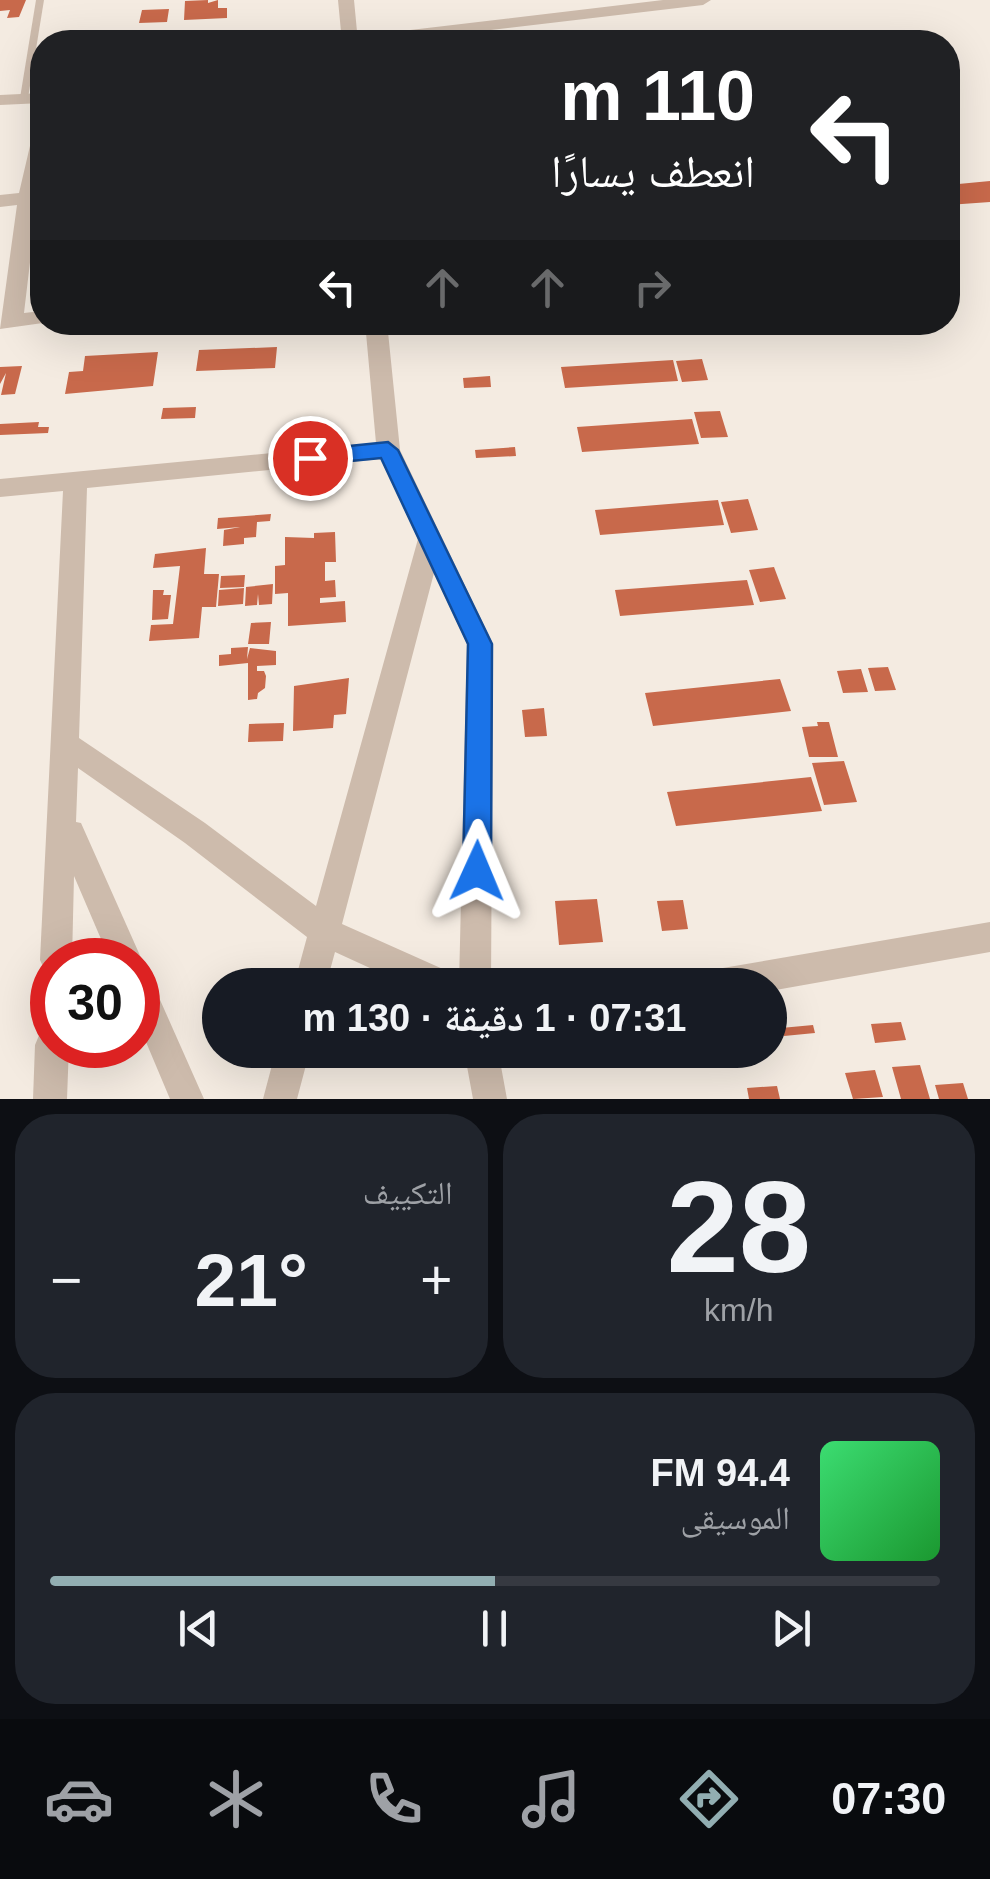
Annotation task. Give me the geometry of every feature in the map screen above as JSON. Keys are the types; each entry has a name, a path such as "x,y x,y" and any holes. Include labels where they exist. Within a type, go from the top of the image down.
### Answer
{"street":[{"path":"346,0 349,30"},
{"path":"450,30 701,0"},
{"path":"0,100 30,98"},
{"path":"0,201 30,198"},
{"path":"6,321 30,219"},
{"path":"377,335 388,450 480,644 476,968"},
{"path":"0,488 388,450"},
{"path":"57,938 76,480"},
{"path":"314,968 430,540"},
{"path":"65,744 195,832 324,932 404,968"},
{"path":"61,834 70,833 116,938"},
{"path":"787,973 990,938"},
{"path":"160,1037 187,1099"},
{"path":"50,1099 51,1068"},
{"path":"280,1099 288,1068"},
{"path":"484,1068 488,1096"}],"lane":[{"path":"38,30 40,0"}],"building":[{"path":"0,0 26,0 19,17 7,18 10,10 0,11"},
{"path":"218,0 218,8 227,8 227,18 184,20 185,1"},
{"path":"169,9 167,22 139,23 142,10"},
{"path":"990,181 990,202 960,204 960,184"},
{"path":"277,347 275,368 196,371 199,350"},
{"path":"158,352 153,386 65,394 69,372 83,371 85,356"},
{"path":"702,359 708,380 682,382 676,361"},
{"path":"673,360 678,381 565,388 561,367"},
{"path":"22,366 15,394 1,395 6,373 0,384 0,367"},
{"path":"490,376 491,387 464,388 463,378"},
{"path":"196,407 195,418 161,419 163,408"},
{"path":"720,411 728,437 701,438 694,412"},
{"path":"692,419 699,444 582,452 577,427"},
{"path":"39,422 38,427 49,427 48,433 0,435 0,424"},
{"path":"515,447 516,456 476,458 475,450"},
{"path":"748,499 758,530 731,533 721,502"},
{"path":"718,500 724,525 600,535 595,510"},
{"path":"271,514 270,521 257,522 256,537 244,538 244,544 223,546 224,530 240,527 217,529 218,518"},
{"path":"335,532 336,562 325,562 325,581 335,580 336,597 320,598 320,603 345,601 346,622 288,626 288,593 275,594 275,566 285,565 285,537 314,538 314,533"},
{"path":"206,548 204,574 219,574 216,607 202,607 199,638 149,641 151,625 173,624 180,566 153,568 155,554"},
{"path":"774,567 786,599 760,602 749,570"},
{"path":"245,575 244,587 220,588 221,576"},
{"path":"747,580 754,605 620,616 615,590"},
{"path":"273,584 272,604 259,605 258,594 257,605 245,606 246,587"},
{"path":"244,588 243,604 218,606 219,590"},
{"path":"153,590 171,595 168,619 152,620"},
{"path":"271,622 269,644 248,644 251,623"},
{"path":"248,647 247,659 250,648 276,651 276,665 257,666 257,671 264,671 266,676 265,688 257,699 248,700 248,663 219,666 219,655 231,654 231,648"},
{"path":"888,667 896,690 875,691 868,668"},
{"path":"861,669 868,692 843,693 837,671"},
{"path":"349,678 346,714 334,715 333,728 293,731 294,686"},
{"path":"780,679 791,711 653,726 645,693"},
{"path":"544,708 547,736 525,737 522,710"},
{"path":"817,722 829,722 838,757 809,757 802,727 818,726"},
{"path":"284,723 283,741 248,742 249,724"},
{"path":"844,761 857,802 824,805 812,763"},
{"path":"811,777 822,811 676,826 667,792"},
{"path":"597,899 603,942 559,945 555,901"},
{"path":"683,900 688,929 662,931 657,901"},
{"path":"901,1022 906,1040 875,1043 871,1024"},
{"path":"813,1025 815,1033 787,1036 787,1027"},
{"path":"920,1065 930,1099 901,1099 892,1067"},
{"path":"875,1070 883,1097 853,1099 845,1073"},
{"path":"963,1083 968,1099 939,1099 935,1085"},
{"path":"777,1086 780,1099 749,1099 747,1088"}],"route":[{"path":"310,458 388,450 480,644 477,871"}]}
